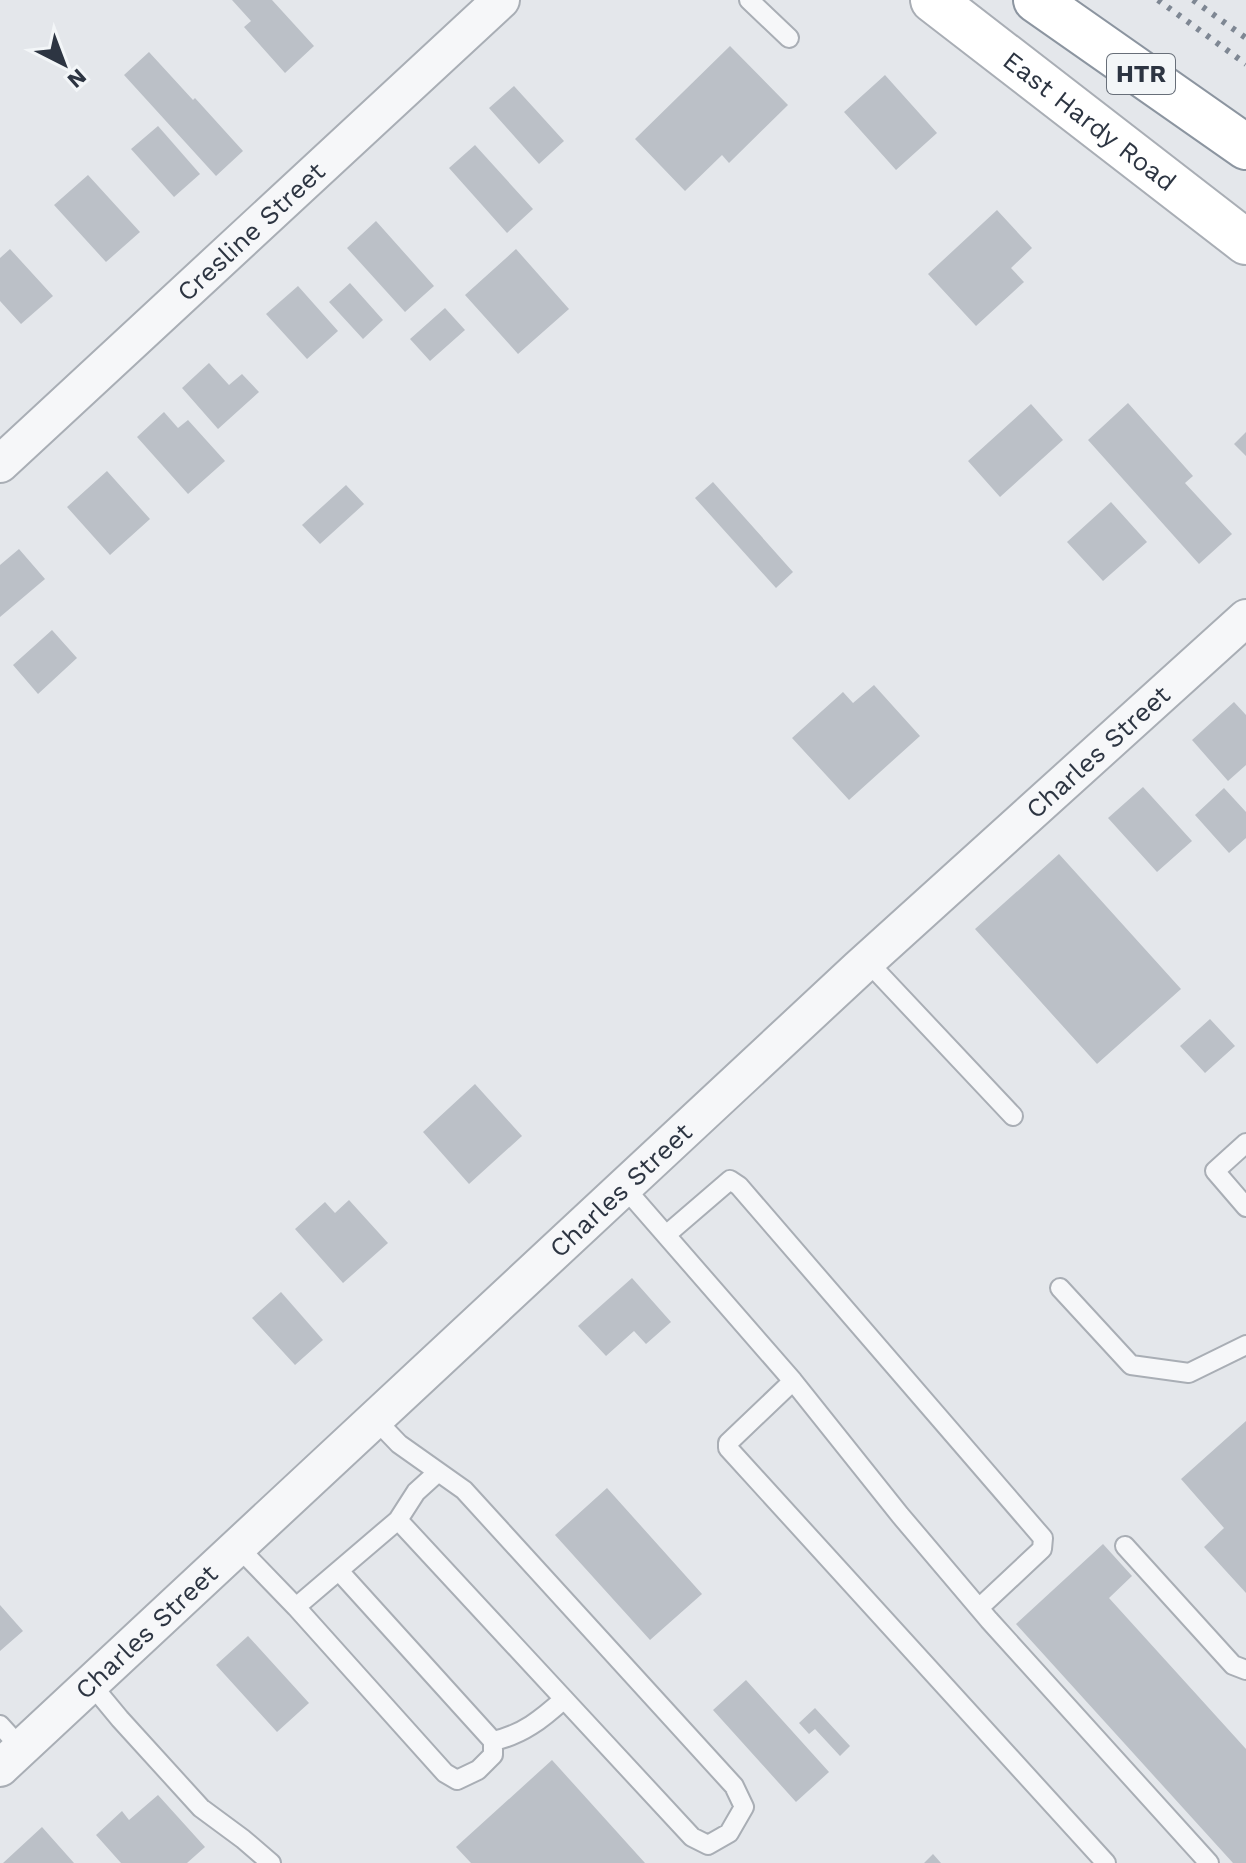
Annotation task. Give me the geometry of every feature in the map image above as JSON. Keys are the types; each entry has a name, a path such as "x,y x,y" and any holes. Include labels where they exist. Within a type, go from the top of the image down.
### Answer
{"main road":[{"name":"East Hardy Road","path":"933,0 1246,242"},
{"name":"HTR","path":"1036,0 1246,147"}],"street":[{"name":"Cresline Street","path":"0,464 501,0"},
{"name":"Charles Street","path":"7,1747 91,1684 867,961 1246,618"}],"lane":[{"path":"749,0 789,38"},
{"path":"867,961 1013,1116"},
{"path":"1246,1143 1215,1171 1246,1207"},
{"path":"666,1235 730,1180 739,1186 1043,1538 1042,1549 979,1608"},
{"path":"624,1187 793,1381 979,1608 1209,1863"},
{"path":"1060,1288 1131,1365 1189,1373 1246,1345"},
{"path":"793,1381 728,1443 728,1448 1106,1863"},
{"path":"375,1419 399,1444 464,1490 734,1786 744,1807 729,1833 708,1845 692,1837 398,1520"},
{"path":"296,1607 398,1520 416,1492 438,1472"},
{"path":"1125,1546 1233,1665 1246,1670"},
{"path":"238,1547 445,1773 457,1780 478,1770 493,1755 493,1741 339,1571"},
{"path":"91,1684 201,1808 271,1863"},
{"path":"493,1741 510,1738 539,1722 564,1699"}],"building":[{"path":"232,0 272,0 314,46 285,73 244,27 251,21"},
{"path":"730,46 788,105 729,163 722,155 685,191 635,139"},
{"path":"149,52 243,151 216,176 124,75"},
{"path":"885,75 937,133 896,170 844,112"},
{"path":"514,86 564,141 539,164 489,108"},
{"path":"158,126 200,174 174,197 131,149"},
{"path":"475,145 533,209 507,233 449,168"},
{"path":"88,175 140,232 106,262 54,205"},
{"path":"997,210 1032,248 1011,268 1024,282 976,326 928,274"},
{"path":"376,221 434,286 405,312 347,248"},
{"path":"10,249 53,296 21,324 0,301 0,258"},
{"path":"516,249 569,309 518,354 465,295"},
{"path":"350,283 383,320 363,339 329,302"},
{"path":"298,286 338,331 307,359 266,314"},
{"path":"445,308 465,330 430,361 410,339"},
{"path":"209,363 229,385 242,374 259,392 218,429 182,388"},
{"path":"1128,403 1193,476 1185,483 1232,534 1199,564 1088,440"},
{"path":"1031,404 1063,440 1000,497 968,461"},
{"path":"164,412 178,428 188,420 225,461 188,494 137,437"},
{"path":"1246,432 1246,456 1234,444"},
{"path":"107,471 150,519 110,555 67,507"},
{"path":"713,482 793,572 776,588 695,498"},
{"path":"346,485 364,504 320,544 302,525"},
{"path":"1111,502 1147,542 1103,581 1067,542"},
{"path":"19,549 45,579 0,617 0,565"},
{"path":"52,630 77,658 38,694 13,665"},
{"path":"874,685 920,736 849,800 792,738 843,692 853,703"},
{"path":"1234,702 1246,715 1246,765 1228,781 1192,740"},
{"path":"1143,787 1192,841 1157,872 1108,818"},
{"path":"1224,788 1246,812 1246,838 1229,853 1195,815"},
{"path":"1059,854 1181,989 1097,1064 975,929"},
{"path":"1210,1019 1235,1046 1205,1073 1180,1046"},
{"path":"475,1084 522,1136 469,1184 423,1132"},
{"path":"349,1200 388,1243 343,1283 295,1229 325,1202 335,1213"},
{"path":"632,1278 671,1322 646,1344 634,1331 606,1356 578,1326"},
{"path":"281,1292 323,1340 295,1365 252,1318"},
{"path":"1246,1421 1246,1593 1204,1547 1224,1528 1181,1479"},
{"path":"607,1488 702,1594 650,1640 555,1535"},
{"path":"1103,1544 1132,1576 1109,1598 1246,1749 1246,1863 1233,1863 1016,1624"},
{"path":"0,1605 23,1631 0,1651"},
{"path":"248,1636 309,1703 277,1732 216,1665"},
{"path":"746,1680 829,1772 796,1802 713,1710"},
{"path":"815,1708 850,1746 840,1756 815,1729 809,1734 799,1723"},
{"path":"552,1760 645,1863 471,1863 456,1847"},
{"path":"158,1795 205,1847 187,1863 121,1863 96,1835 122,1811 129,1820"},
{"path":"42,1827 74,1863 3,1863"},
{"path":"933,1854 941,1863 924,1863"}],"railway":[{"path":"1158,0 1246,64"},
{"path":"1193,0 1246,38"}]}
